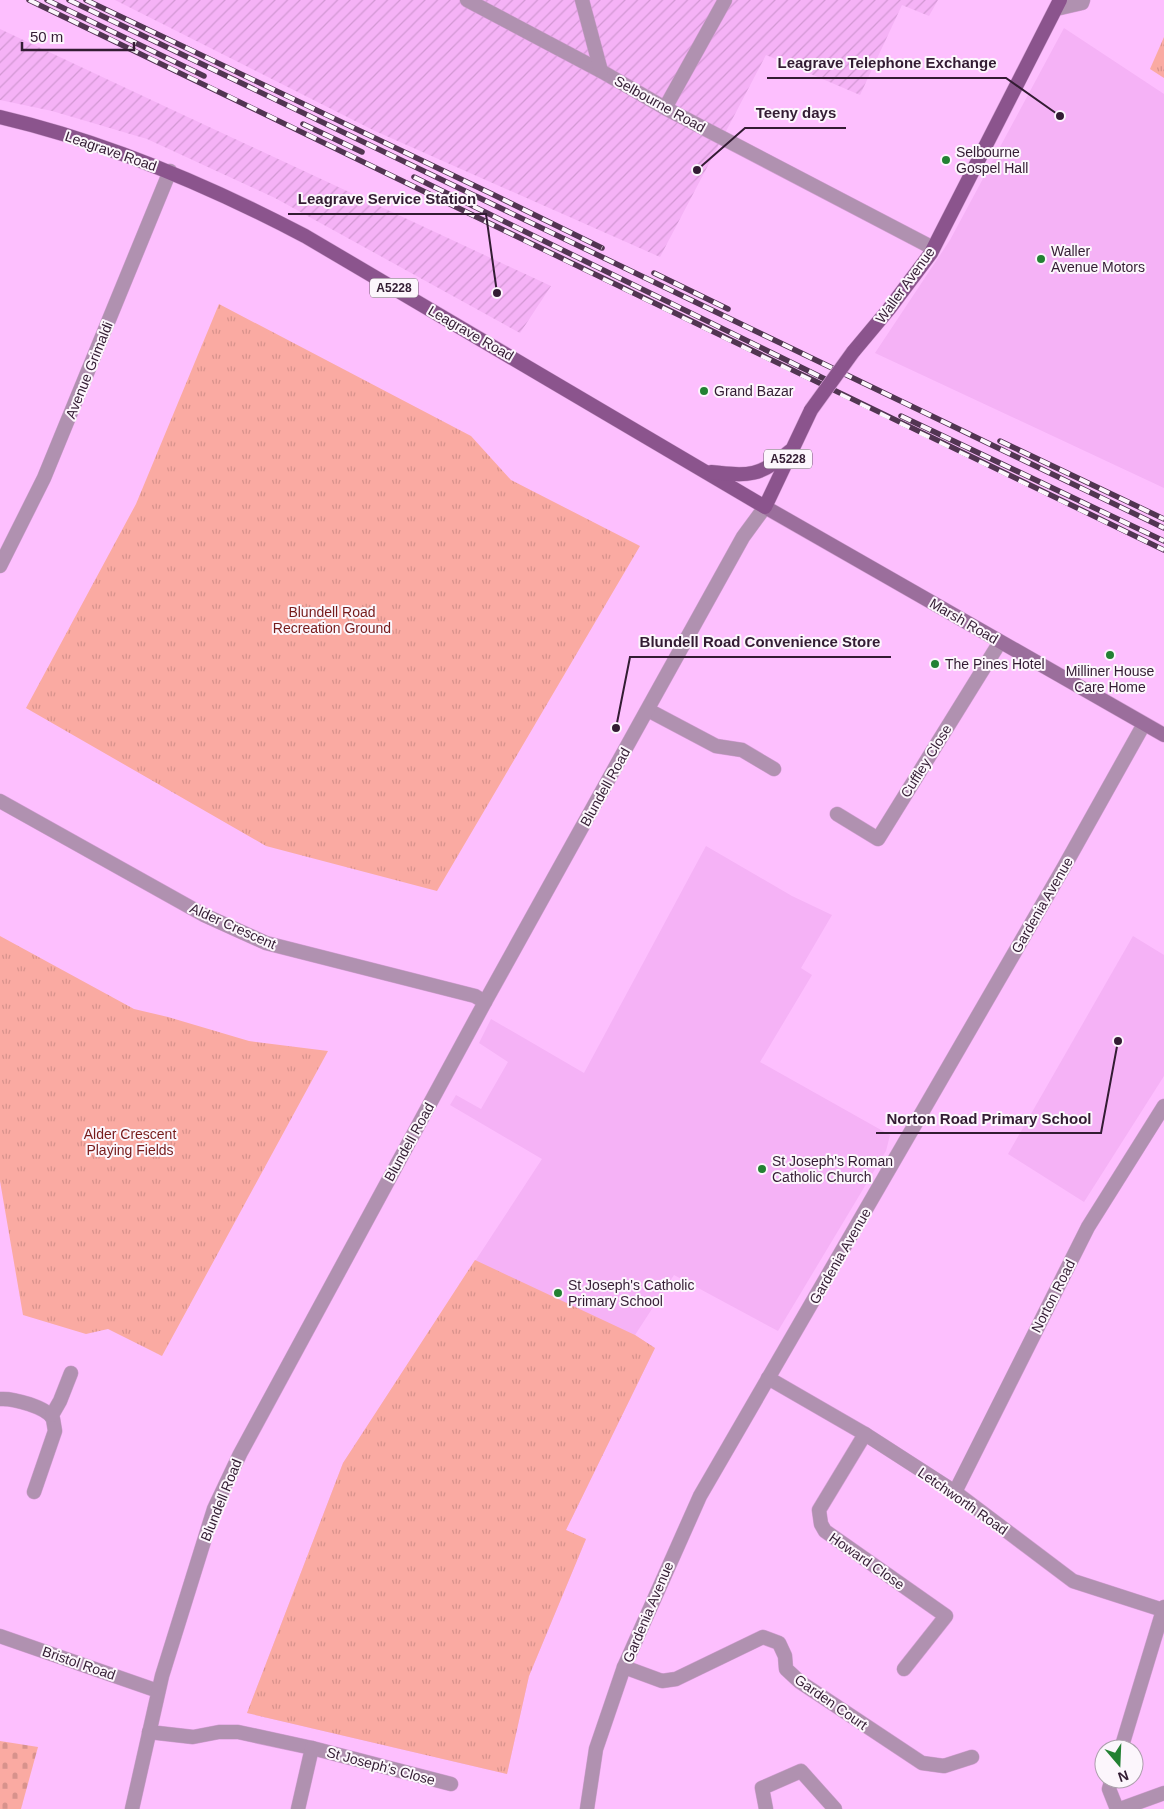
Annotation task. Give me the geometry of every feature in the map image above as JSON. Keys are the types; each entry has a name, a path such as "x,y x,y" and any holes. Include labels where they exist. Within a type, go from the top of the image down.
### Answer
{"main road":[{"name":"Waller Avenue","path":"765,507 811,410 853,352 899,296 933,248 1058,4"},
{"name":"Leagrave Road","path":"0,118 39,126 170,171 248,206 305,236 765,507"},
{"path":"705,471 738,475 756,473 770,467 790,451"},
{"name":"Marsh Road","path":"765,507 1164,735"}],"street":[{"name":"Selbourne Road","path":"467,0 601,71 665,108 933,248"},
{"path":"582,0 601,71"},
{"path":"665,108 725,0"},
{"path":"1058,4 1082,3 1084,0"},
{"name":"Avenue Grimaldi","path":"0,566 44,478 170,171"},
{"name":"Blundell Road","path":"132,1809 158,1691 214,1509 240,1454 485,1002 743,537 765,507"},
{"name":"Cuffley Close","path":"837,814 878,839 1000,642"},
{"path":"648,710 716,746 742,750 774,768"},
{"name":"Gardenia Avenue","path":"587,1809 596,1748 624,1667 690,1515 1064,867 1144,724"},
{"name":"Alder Crescent","path":"0,801 204,915 266,943 475,996 485,1002"},
{"name":"Norton Road","path":"955,1492 1088,1227 1164,1106"},
{"path":"52,1415 71,1374"},
{"name":"Letchworth Road","path":"768,1378 865,1434 955,1492 1073,1581 1163,1608"},
{"path":"0,1399 7,1398 34,1406 52,1415 55,1431 34,1492"},
{"name":"Howard Close","path":"865,1434 820,1510 821,1524 825,1531 946,1616 904,1669"},
{"path":"1124,1739 1163,1608"},
{"name":"Bristol Road","path":"0,1636 158,1691"},
{"name":"Garden Court","path":"624,1667 662,1680 676,1679 763,1637 779,1643 785,1656 786,1669 800,1682 922,1763 944,1766 972,1757"},
{"name":"St Joseph's Close","path":"149,1732 193,1737 219,1732 238,1732 312,1748 451,1784"},
{"name":"St Joseph's Close","path":"298,1809 312,1748"},
{"path":"766,1809 762,1788 801,1771 835,1809"},
{"path":"1109,1789 1118,1809 1164,1792"}],"shaded area":[{"path":"115,0 938,0 929,16 902,5 860,95 766,55 660,257 375,131"},
{"path":"1064,28 1164,94 1164,488 875,353 950,240"},
{"path":"0,29 551,286 520,333 275,198 147,139 52,111 0,100"},
{"name":"St Joseph's Catholic Primary School","path":"706,846 792,896 832,915 801,968 812,975 760,1062 890,1135 886,1151 778,1331 674,1275 635,1335 655,1348 566,1530 586,1539 529,1676 507,1774 247,1713 343,1463 542,1159 450,1105 456,1095 481,1109 508,1062 479,1043 491,1019 584,1073"},
{"path":"1133,936 1164,955 1164,1076 1084,1202 1008,1154"}],"green space":[{"path":"1164,37 1164,78 1150,69"},
{"name":"Blundell Road Recreation Ground","path":"219,304 471,436 511,480 640,546 437,891 266,846 26,708 136,504"},
{"name":"Alder Crescent Playing Fields","path":"0,936 134,1009 249,1041 328,1051 162,1356 108,1329 86,1334 23,1315 0,1181"},
{"path":"475,1260 635,1335 655,1348 566,1530 586,1539 529,1676 507,1774 247,1713 343,1463"},
{"path":"0,1741 38,1747 21,1809 0,1809"}],"railway":[{"path":"29,0 1164,550"},
{"path":"47,0 204,76"},
{"path":"69,0 1164,528"},
{"path":"86,0 602,248"},
{"path":"303,124 362,152"},
{"path":"414,177 829,381"},
{"path":"654,273 728,309"},
{"path":"901,416 1164,541"},
{"path":"1000,441 1164,519"}],"place":[{"name":"Leagrave Telephone Exchange","path":"1060,116"},
{"name":"Selbourne Gospel Hall","path":"946,160"},
{"name":"Teeny days","path":"697,170"},
{"name":"Waller Avenue Motors","path":"1041,259"},
{"name":"Leagrave Service Station","path":"497,293"},
{"name":"Grand Bazar","path":"704,391"},
{"name":"Milliner House Care Home","path":"1110,655"},
{"name":"The Pines Hotel","path":"935,664"},
{"name":"Blundell Road Convenience Store","path":"616,728"},
{"name":"Norton Road Primary School","path":"1118,1041"},
{"name":"St Joseph's Roman Catholic Church","path":"762,1169"},
{"name":"St Joseph's Catholic Primary School","path":"558,1293"}]}
